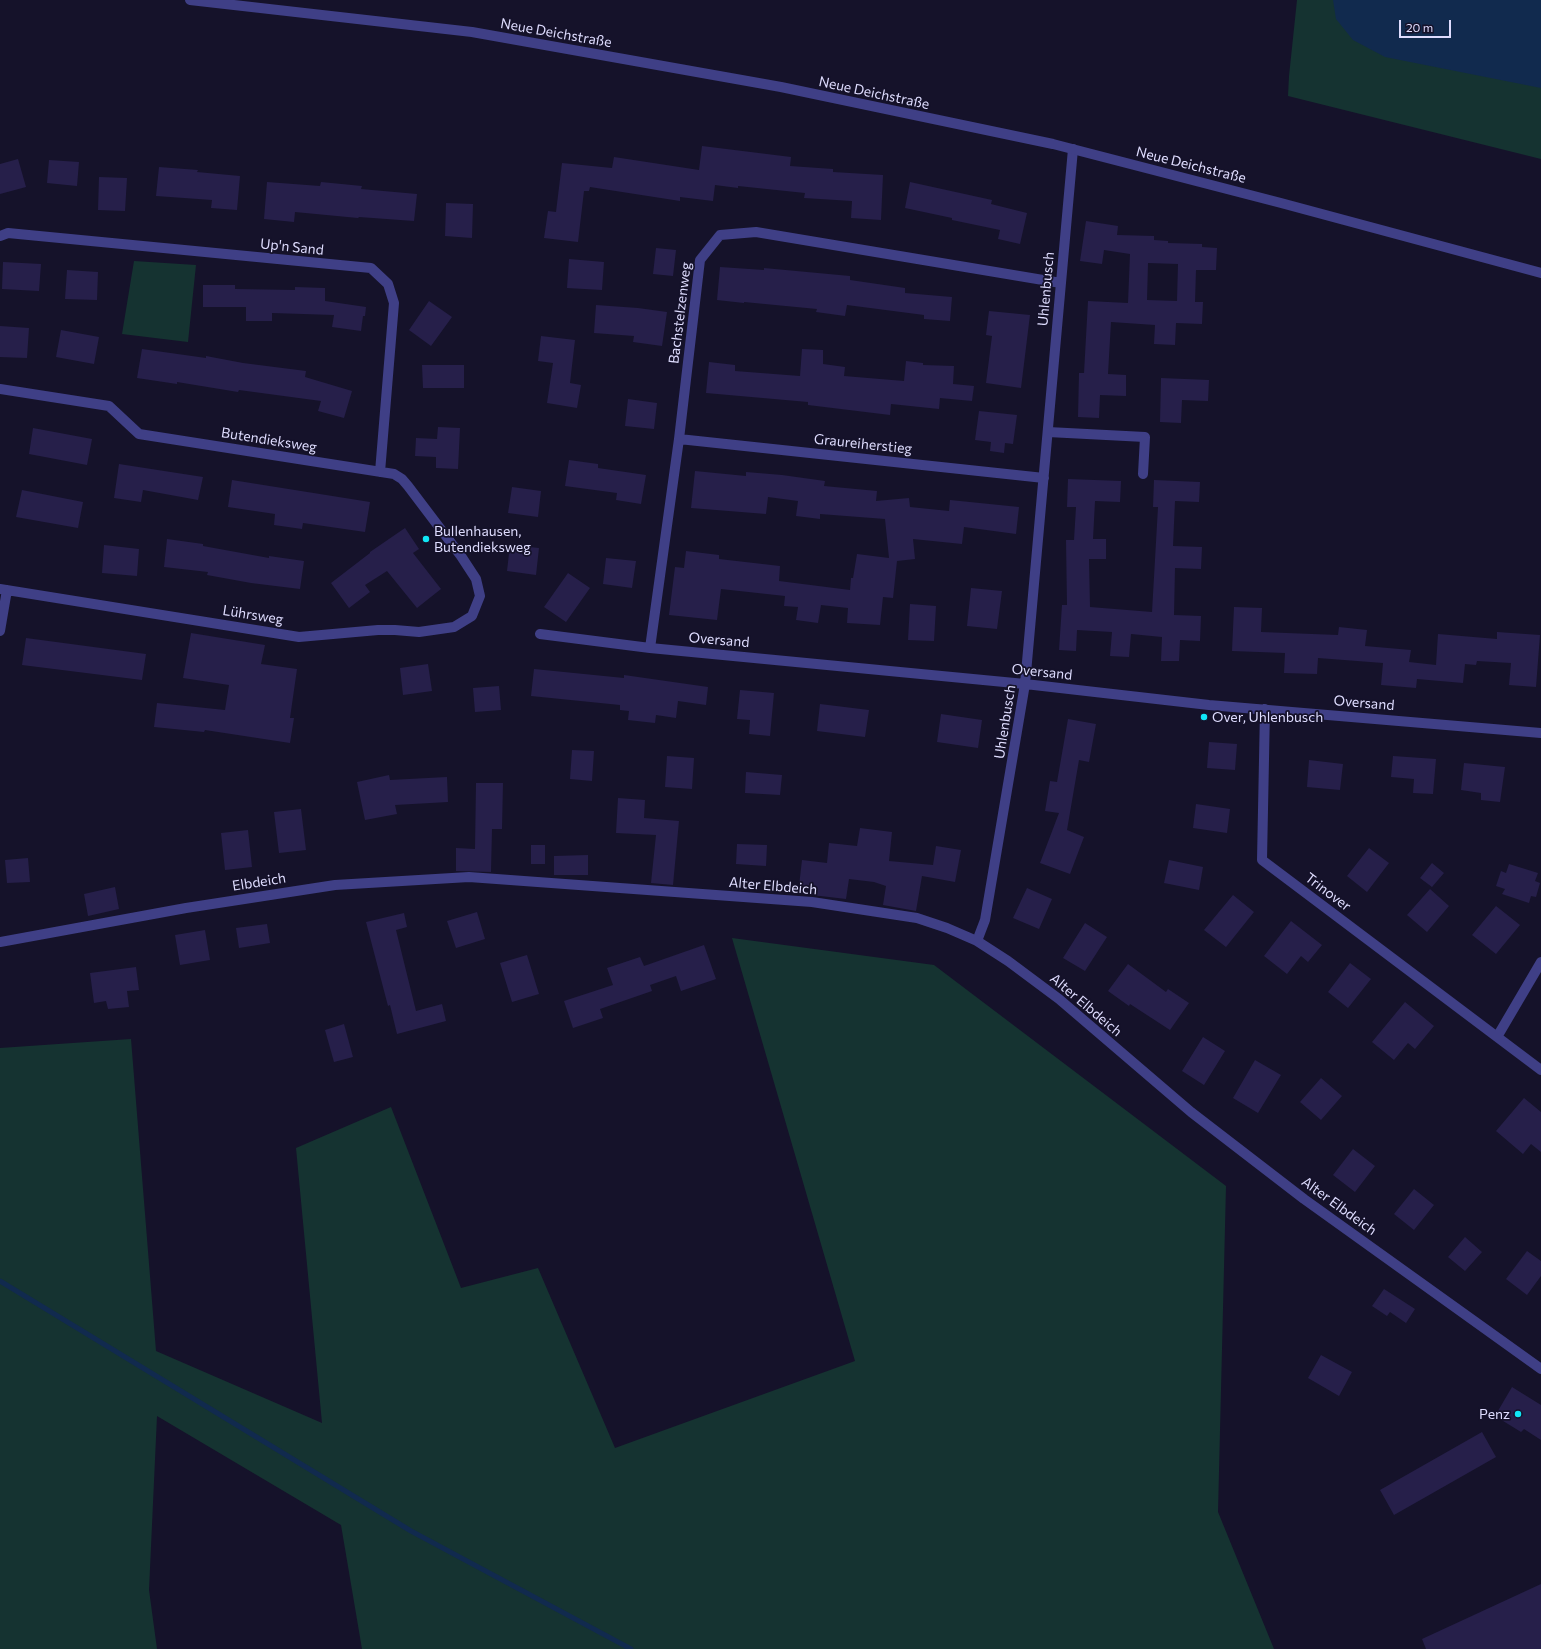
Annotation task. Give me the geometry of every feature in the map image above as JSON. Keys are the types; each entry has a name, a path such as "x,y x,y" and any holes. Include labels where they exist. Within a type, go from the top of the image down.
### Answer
{"street":[{"name":"Neue Deichstraße","path":"190,0 472,32 781,88 1073,149 1282,203 1541,273"},
{"name":"Uhlenbusch","path":"977,941 985,920 1026,684 1073,149"},
{"name":"Bachstelzenweg","path":"650,648 679,439 700,260 720,235 756,232 1061,283"},
{"name":"Up'n Sand","path":"0,236 8,234 371,268 388,284 394,303 380,472"},
{"name":"Butendieksweg","path":"0,389 109,406 139,434 394,474 402,479 408,486 461,556 476,579 480,596"},
{"path":"1048,432 1145,437 1143,474"},
{"name":"Graureiherstieg","path":"679,439 1044,478"},
{"name":"Lührsweg","path":"0,631 3,589 299,637 378,630 419,632 454,627 472,616 480,596"},
{"name":"Oversand","path":"540,634 650,648 1026,684 1209,705 1541,733"},
{"name":"Trinover","path":"1265,709 1262,860 1541,1070"},
{"name":"Elbdeich","path":"0,942 186,908 335,885 469,877 525,881"},
{"name":"Alter Elbdeich","path":"525,881 812,902 917,918 947,928 977,941 1008,961 1059,1000 1191,1112 1304,1199 1541,1369"},
{"path":"1497,1037 1541,962"}],"green space":[{"path":"1297,0 1541,0 1541,159 1288,96"},
{"path":"134,261 196,265 188,342 122,334"},
{"path":"732,938 934,965 1226,1186 1218,1512 1274,1649 362,1649 341,1525 157,1416 149,1590 157,1649 0,1649 0,1048 131,1039 156,1351 322,1423 296,1148 391,1107 461,1288 538,1268 615,1448 855,1361"}],"water":[{"path":"1333,0 1541,0 1541,88 1385,57 1353,40 1336,19"}],"building":[{"path":"702,146 791,157 790,166 833,169 833,172 883,175 881,220 851,218 852,201 804,198 805,193 715,185 713,201 680,197 680,201 590,187 589,191 584,191 578,242 544,238 548,211 556,212 562,163 612,168 614,157 699,170"},
{"path":"18,159 26,187 0,194 0,164"},
{"path":"49,160 79,162 77,186 47,183"},
{"path":"159,167 198,170 197,172 240,176 237,210 211,208 212,200 156,196"},
{"path":"99,177 127,178 125,211 98,210"},
{"path":"267,182 320,186 321,182 362,186 361,189 417,194 414,221 358,218 295,212 294,222 264,219"},
{"path":"910,182 992,200 991,204 1027,213 1020,244 998,239 1000,230 905,208"},
{"path":"446,203 473,204 472,238 445,236"},
{"path":"1086,221 1118,226 1117,235 1154,236 1154,240 1168,241 1168,243 1202,244 1202,247 1217,248 1216,270 1196,270 1195,302 1203,302 1202,324 1176,323 1175,345 1154,344 1155,325 1111,322 1108,374 1126,375 1126,396 1100,395 1099,418 1078,417 1079,373 1084,373 1088,301 1128,303 1130,254 1104,250 1102,264 1080,261","holes":["1148,263 1178,264 1177,301 1147,300"]},
{"path":"656,248 676,250 673,276 653,274"},
{"path":"569,259 604,262 602,290 567,288"},
{"path":"3,262 41,264 39,291 2,289"},
{"path":"720,267 764,270 764,268 850,276 850,280 905,288 905,293 952,297 950,321 924,319 924,315 847,305 845,316 816,312 817,309 717,300"},
{"path":"67,270 98,272 97,300 65,299"},
{"path":"203,285 235,285 235,289 295,290 295,287 325,288 325,301 366,307 365,316 363,316 361,331 332,327 334,315 272,313 272,321 246,321 246,307 203,307"},
{"path":"429,301 452,317 431,346 409,330"},
{"path":"596,305 667,312 662,346 633,342 634,336 594,333"},
{"path":"989,311 1030,315 1021,388 986,383 992,336 986,335"},
{"path":"0,326 29,328 27,358 0,357"},
{"path":"61,330 99,337 94,364 56,357"},
{"path":"541,336 575,340 570,383 581,385 577,408 547,403 553,363 538,361"},
{"path":"142,349 206,358 206,356 243,363 306,371 305,377 352,391 344,418 318,411 321,401 239,390 238,392 177,382 177,384 137,378"},
{"path":"802,349 823,350 823,364 845,367 844,376 904,381 906,361 923,363 923,365 954,366 953,384 974,386 972,401 940,398 939,409 891,404 890,415 808,405 808,402 706,393 709,362 735,365 735,371 800,376"},
{"path":"422,365 464,365 464,388 423,388"},
{"path":"1161,378 1209,380 1208,401 1182,400 1181,423 1160,422"},
{"path":"628,399 657,403 654,429 625,426"},
{"path":"979,411 1017,415 1013,444 1005,443 1004,453 990,451 991,442 975,440"},
{"path":"438,427 460,428 458,469 436,468 436,457 415,456 416,438 437,439"},
{"path":"33,428 92,439 87,465 29,454"},
{"path":"569,460 598,464 598,468 646,475 641,504 616,500 617,493 565,486"},
{"path":"119,464 203,477 198,500 143,490 141,502 114,498"},
{"path":"695,471 746,476 746,472 825,481 824,486 877,491 876,501 909,498 910,507 949,511 950,500 1019,507 1016,534 964,527 962,544 913,539 915,559 897,561 893,598 883,597 880,625 847,623 848,608 821,605 818,623 796,620 798,607 784,606 785,596 721,589 717,620 669,615 675,567 684,568 686,551 719,555 719,559 780,566 779,581 850,590 851,578 853,578 857,554 889,558 885,519 820,514 820,519 796,516 798,501 768,497 766,514 691,508"},
{"path":"1068,479 1121,481 1120,502 1095,501 1093,539 1106,539 1106,559 1089,559 1090,607 1152,612 1158,507 1153,507 1154,480 1200,482 1199,502 1175,501 1173,546 1202,547 1201,569 1175,568 1174,615 1201,616 1200,641 1180,640 1179,661 1161,661 1162,637 1131,634 1129,657 1110,656 1112,632 1077,630 1076,651 1059,650 1062,605 1067,605 1066,540 1074,540 1076,507 1067,507"},
{"path":"232,480 370,502 365,532 303,523 302,529 274,525 275,514 228,507"},
{"path":"512,487 541,491 538,517 508,513"},
{"path":"22,490 83,502 78,528 16,517"},
{"path":"405,528 419,549 413,553 441,589 417,608 387,571 365,585 370,592 349,608 331,583 370,552"},
{"path":"167,539 203,544 203,546 269,558 269,556 304,561 300,589 251,583 207,575 208,572 164,567"},
{"path":"104,545 139,549 137,576 102,573"},
{"path":"510,545 539,548 536,575 507,571"},
{"path":"606,558 636,561 632,588 603,584"},
{"path":"568,573 590,588 566,622 544,607"},
{"path":"971,588 1002,591 997,629 967,626"},
{"path":"910,604 936,606 934,641 908,640"},
{"path":"1234,607 1262,608 1261,632 1338,635 1339,627 1367,630 1365,646 1411,650 1409,662 1436,665 1438,634 1497,639 1497,632 1540,635 1536,687 1509,685 1511,663 1477,661 1476,665 1465,664 1463,683 1417,679 1416,688 1381,685 1383,663 1318,658 1317,674 1284,673 1285,653 1232,651"},
{"path":"191,633 265,645 261,664 297,669 290,718 294,718 290,743 205,730 204,732 154,727 157,703 225,710 229,685 183,678"},
{"path":"26,638 146,654 142,680 22,665"},
{"path":"428,664 432,691 403,695 400,668"},
{"path":"534,669 624,678 624,675 708,687 706,705 678,701 676,718 656,715 655,723 628,720 629,711 620,710 620,705 531,696"},
{"path":"499,686 501,710 475,712 473,688"},
{"path":"740,690 774,693 770,736 749,734 750,720 737,719"},
{"path":"820,704 869,710 865,737 817,731"},
{"path":"941,714 982,720 978,748 937,742"},
{"path":"1068,719 1096,724 1089,762 1079,760 1067,830 1084,837 1070,874 1040,863 1059,813 1045,811 1050,781 1057,782"},
{"path":"1209,742 1237,744 1235,770 1207,768"},
{"path":"572,750 594,751 592,781 570,779"},
{"path":"667,756 694,758 692,789 665,787"},
{"path":"1393,756 1436,759 1433,794 1413,793 1414,779 1391,777"},
{"path":"1309,760 1343,764 1340,790 1307,787"},
{"path":"1464,763 1505,767 1500,802 1481,800 1481,793 1461,790"},
{"path":"746,772 782,775 780,795 745,793"},
{"path":"389,775 390,780 447,777 448,802 395,805 397,814 365,820 357,782"},
{"path":"476,783 503,783 502,829 492,829 491,872 456,871 456,848 475,849"},
{"path":"618,798 645,800 644,818 679,821 673,885 651,883 656,835 616,833"},
{"path":"1196,804 1230,809 1227,833 1193,828"},
{"path":"301,809 306,850 279,853 274,812"},
{"path":"860,828 892,832 889,861 933,865 936,846 961,850 955,882 922,876 916,911 883,905 886,886 874,882 849,879 846,899 812,895 813,888 799,886 802,860 827,863 829,843 857,846"},
{"path":"248,830 252,867 225,870 221,833"},
{"path":"737,844 767,845 766,866 736,864"},
{"path":"531,845 545,845 545,864 531,864"},
{"path":"1369,848 1389,863 1367,892 1347,876"},
{"path":"588,855 588,875 554,875 554,856"},
{"path":"28,858 30,882 7,883 5,860"},
{"path":"1169,860 1203,867 1199,890 1164,883"},
{"path":"1432,863 1444,873 1432,887 1420,878"},
{"path":"1509,864 1538,873 1535,881 1540,883 1536,897 1531,896 1529,903 1502,894 1505,889 1496,886 1501,871 1506,873"},
{"path":"115,887 119,909 88,916 84,894"},
{"path":"1027,888 1052,899 1039,929 1013,918"},
{"path":"1430,889 1449,906 1427,932 1407,915"},
{"path":"1233,895 1254,912 1226,947 1204,930"},
{"path":"1496,906 1520,925 1496,954 1472,935"},
{"path":"477,912 485,939 456,948 447,921"},
{"path":"404,913 407,927 396,930 416,1011 442,1004 446,1021 397,1034 390,1005 388,1006 366,922"},
{"path":"1291,921 1322,945 1308,962 1301,956 1287,974 1264,956"},
{"path":"1085,923 1107,937 1085,971 1063,958"},
{"path":"267,924 270,943 239,948 236,928"},
{"path":"205,930 210,960 180,965 175,935"},
{"path":"704,945 716,979 681,991 676,976 650,985 652,991 600,1009 603,1018 573,1028 564,1001 613,985 607,968 640,957 644,966"},
{"path":"527,955 539,994 512,1002 500,963"},
{"path":"1350,963 1371,979 1348,1008 1328,992"},
{"path":"1128,964 1166,992 1168,989 1189,1003 1170,1030 1130,1004 1129,1006 1108,991"},
{"path":"136,967 139,990 127,991 129,1007 108,1009 106,1001 94,1003 90,973"},
{"path":"1405,1002 1434,1026 1415,1049 1408,1043 1394,1060 1372,1042"},
{"path":"344,1024 353,1057 334,1062 325,1030"},
{"path":"1203,1037 1225,1051 1204,1085 1182,1071"},
{"path":"1255,1060 1281,1075 1258,1113 1233,1098"},
{"path":"1321,1078 1342,1096 1321,1120 1300,1102"},
{"path":"1524,1098 1541,1112 1541,1152 1531,1144 1523,1154 1496,1131"},
{"path":"1353,1149 1375,1166 1355,1192 1333,1175"},
{"path":"1414,1189 1434,1205 1414,1230 1394,1214"},
{"path":"1465,1237 1482,1252 1465,1271 1448,1257"},
{"path":"1527,1251 1541,1261 1541,1276 1527,1295 1506,1279"},
{"path":"1384,1289 1415,1309 1406,1323 1390,1312 1387,1316 1372,1306"},
{"path":"1321,1355 1352,1372 1339,1396 1308,1378"},
{"name":"Penz","path":"1512,1387 1541,1405 1541,1440 1524,1429 1521,1432 1495,1416"},
{"path":"1482,1432 1496,1457 1394,1515 1380,1490"},
{"path":"1541,1584 1541,1649 1426,1649 1422,1639"}],"waterway":[{"path":"0,1281 411,1531 631,1649"}],"place":[{"name":"Bullenhausen, Butendieksweg","path":"426,539"},
{"name":"Over, Uhlenbusch","path":"1204,717"},
{"name":"Penz","path":"1518,1414"}]}
